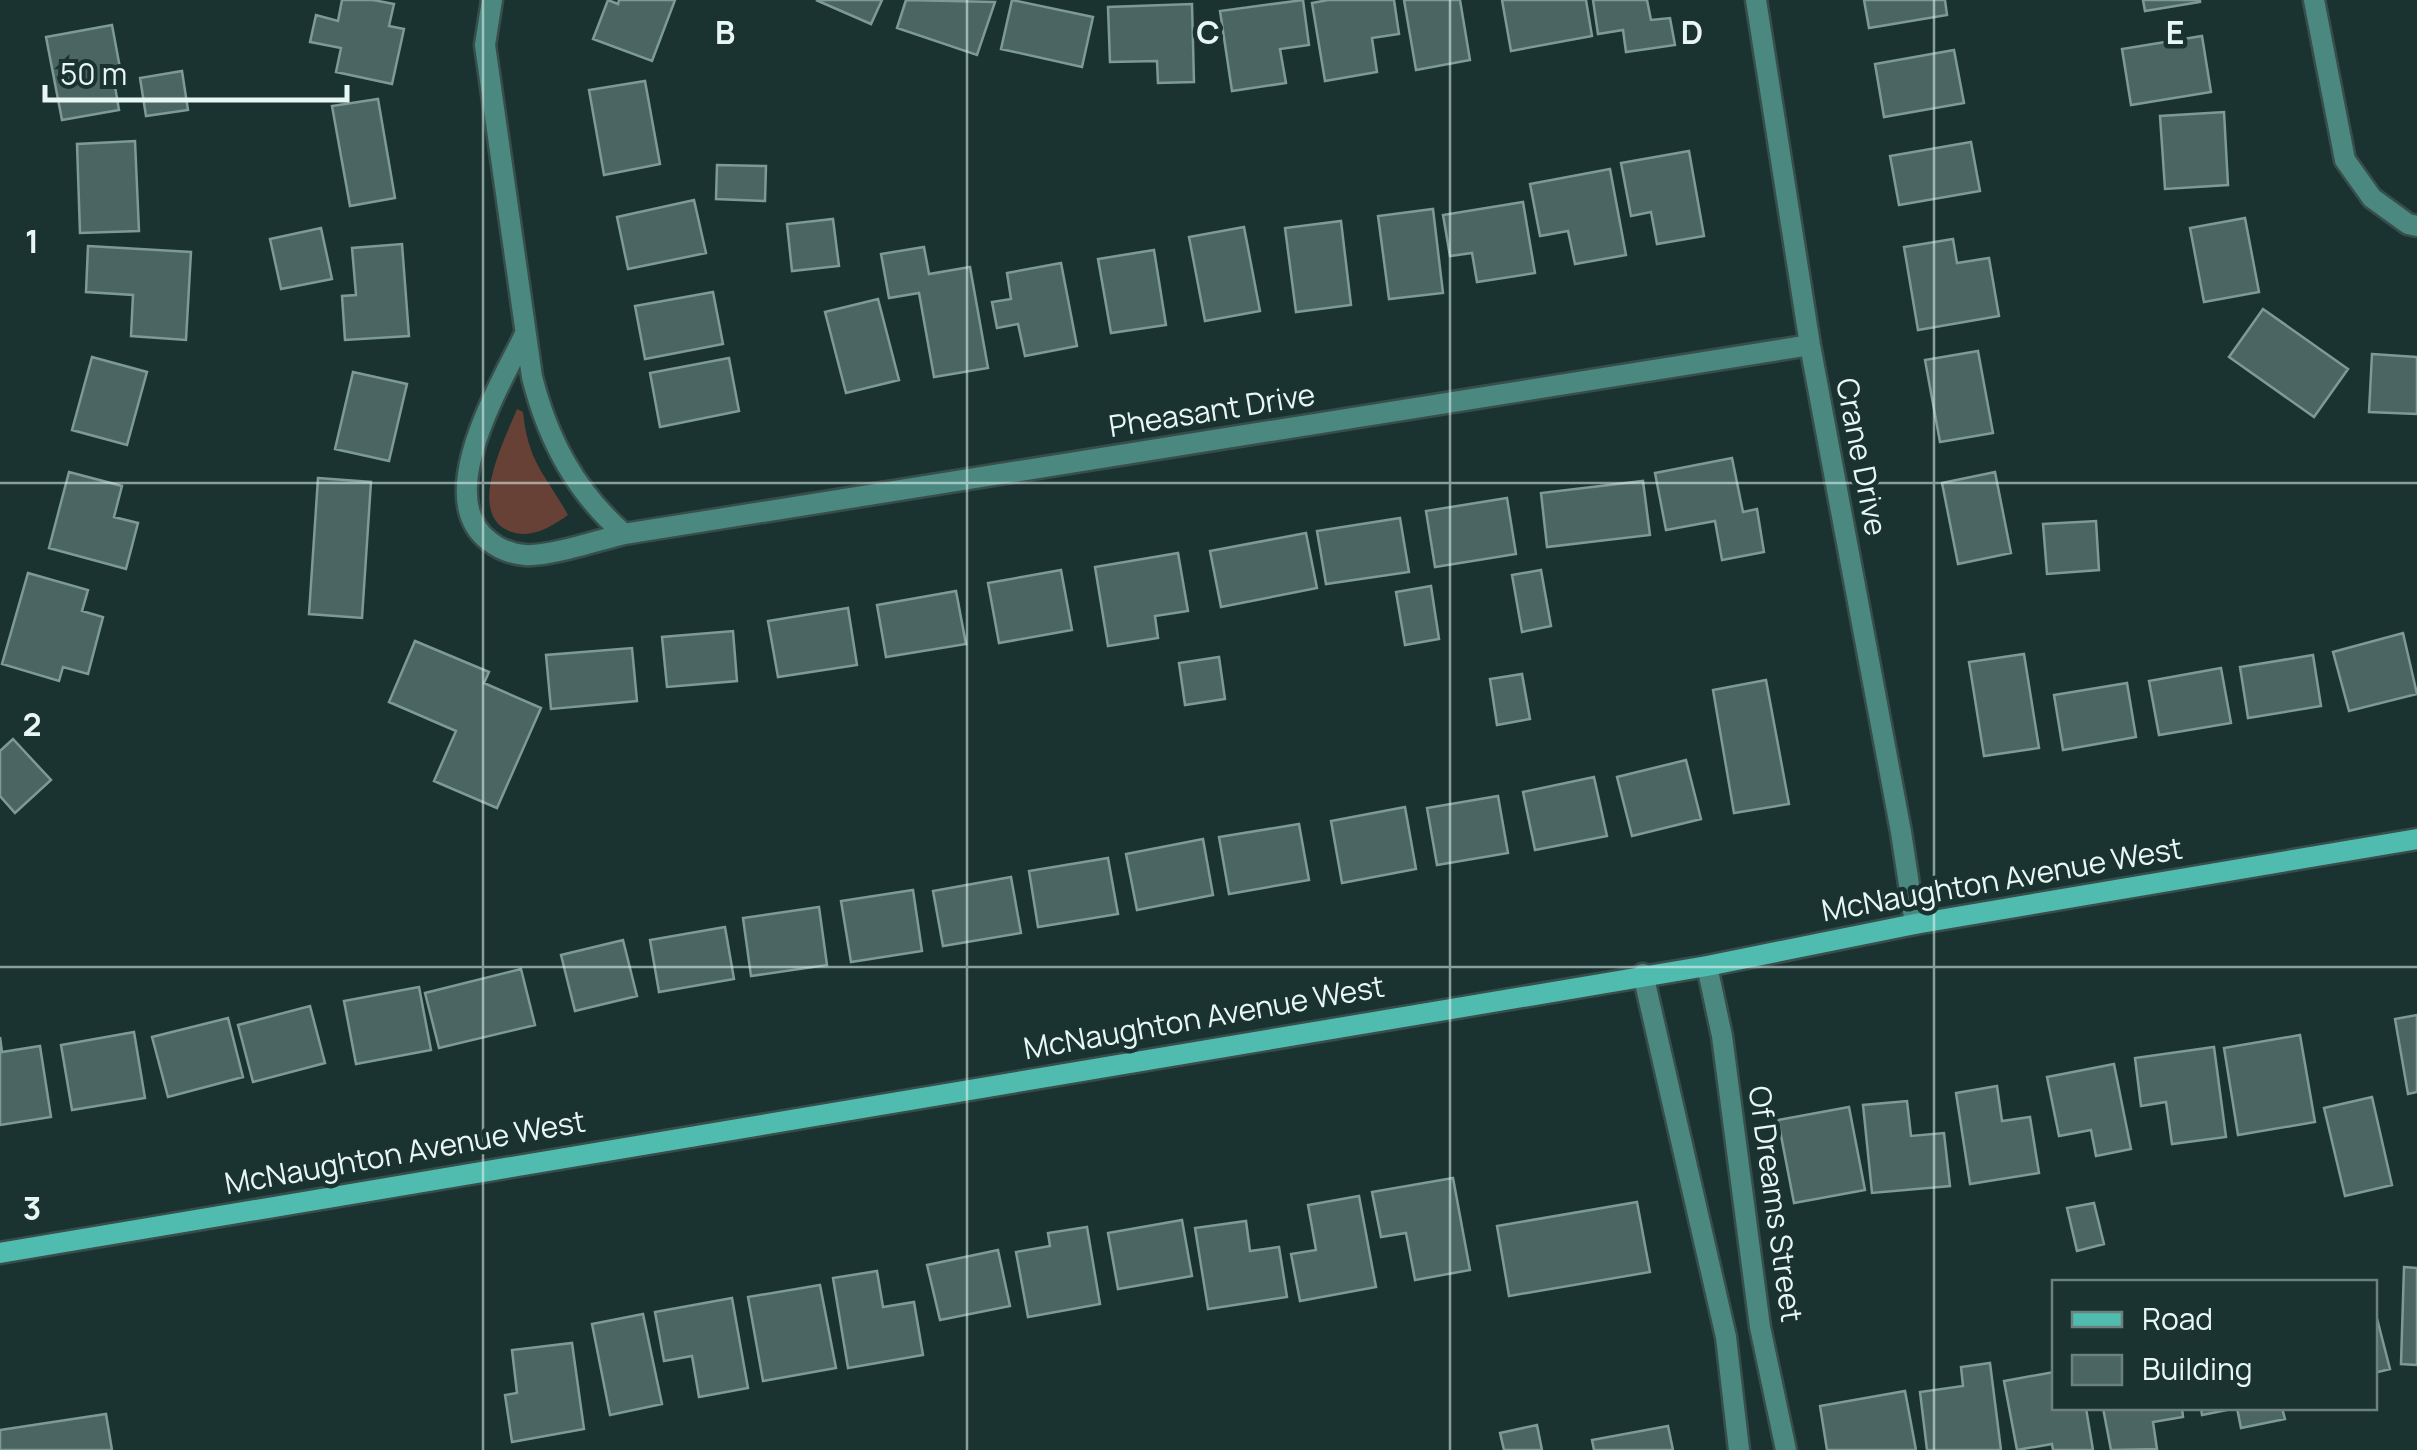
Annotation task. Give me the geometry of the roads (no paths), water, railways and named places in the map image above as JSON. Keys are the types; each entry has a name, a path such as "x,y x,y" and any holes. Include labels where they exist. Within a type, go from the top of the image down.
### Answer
{"main road":[{"name":"McNaughton Avenue West","path":"0,1254 1707,966 1915,924 2417,839"}],"street":[{"path":"492,0 485,45 526,334 542,415 556,449 588,498 624,534"},
{"name":"Crane Drive","path":"1756,0 1810,346 1915,924"},
{"path":"2314,0 2344,160 2372,198 2408,224 2417,226"},
{"name":"Pheasant Drive","path":"526,334 487,412 471,458 466,492 470,518 484,538 502,550 527,556 624,534 1810,346"},
{"name":"Of Dreams Street","path":"1707,966 1722,1036 1760,1327 1786,1450"},
{"path":"1643,974 1726,1336 1739,1450"}]}
